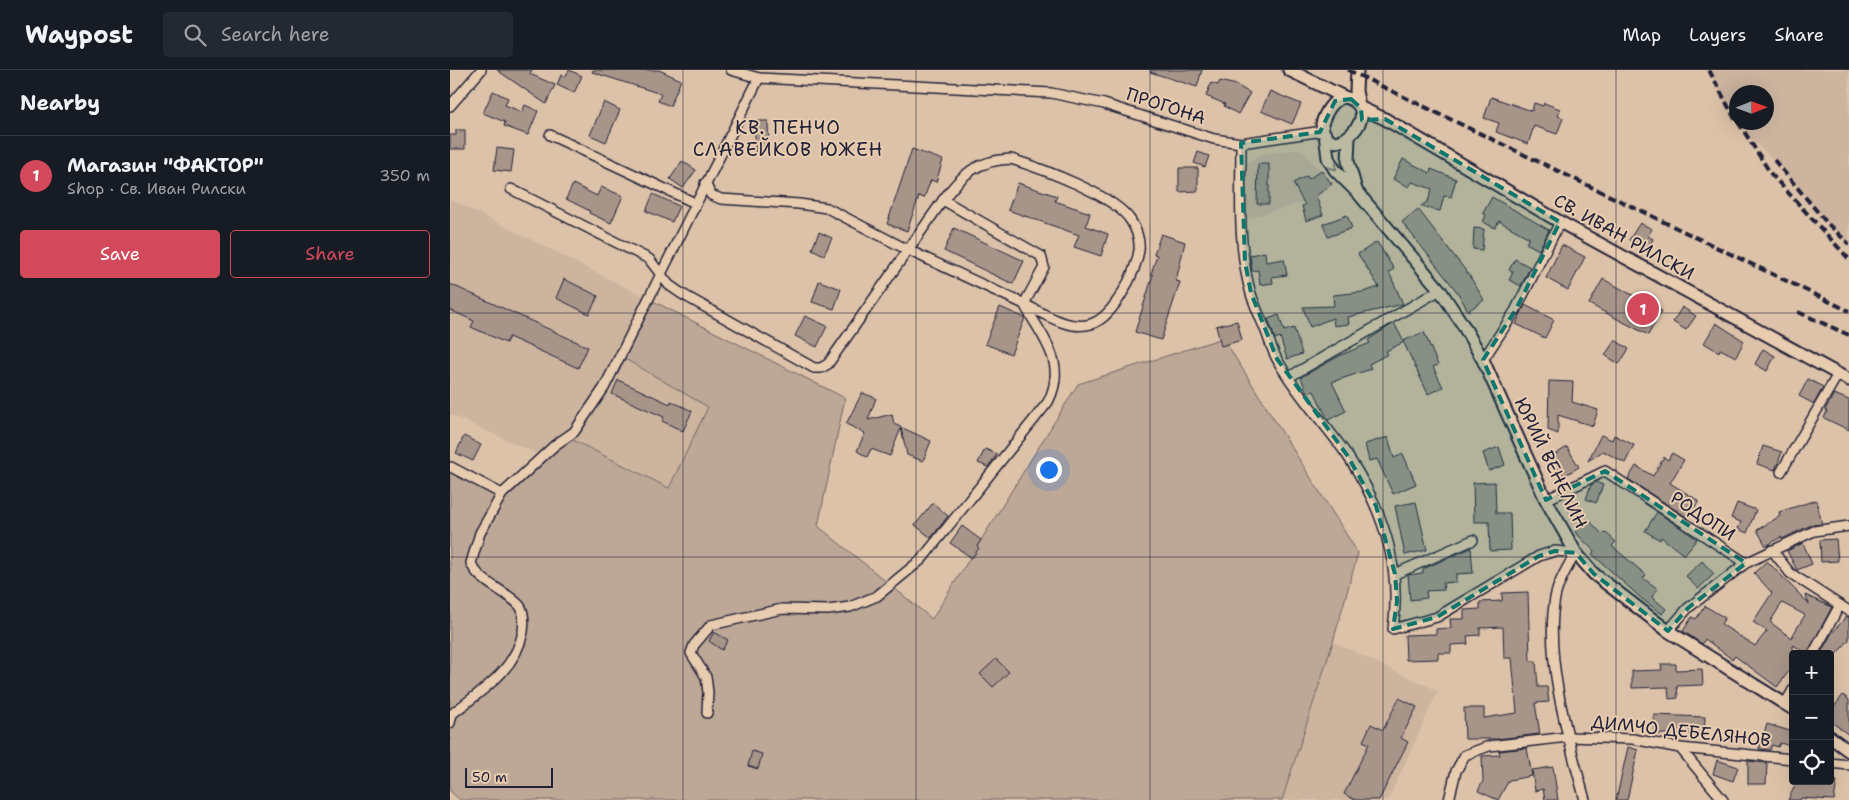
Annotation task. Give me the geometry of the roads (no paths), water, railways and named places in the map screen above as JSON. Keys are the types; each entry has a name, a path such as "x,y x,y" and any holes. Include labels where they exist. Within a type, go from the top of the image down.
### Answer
{"street":[{"path":"450,106 481,70"},
{"name":"ПРОГОНА","path":"731,70 759,78 1050,93 1104,104 1214,139 1241,143 1324,133"},
{"path":"1289,70 1360,106"},
{"path":"1346,98 1338,98 1323,119 1324,133 1331,140 1338,142 1349,138 1359,121 1360,106 1356,84 1357,70"},
{"path":"450,723 452,714 495,679 512,662 519,649 524,617 520,606 477,572 471,562 480,533 502,494 555,445 574,432 604,388 759,78"},
{"path":"1346,98 1356,84"},
{"path":"1321,87 1332,104"},
{"name":"СВ. ИВАН РИЛСКИ","path":"1360,106 1560,222 1849,380"},
{"path":"1359,121 1385,119"},
{"name":"ЮРИЙ ВЕНЕЛИН","path":"1324,133 1326,150 1331,165 1440,290 1483,360 1546,500 1576,553 1594,574 1668,631 1789,707"},
{"path":"550,135 695,203"},
{"name":"ЮРИЙ ВЕНЕЛИН","path":"1349,138 1348,161 1358,194"},
{"path":"1241,143 1242,222 1245,262 1251,293 1277,360 1364,481 1383,524 1395,574 1397,601 1393,630 1437,616 1539,556 1555,551 1576,553 1565,570 1555,597 1553,628 1560,697 1568,737 1585,800"},
{"path":"511,189 649,259 669,285 682,294 814,368 821,368 828,364 908,250 943,200 956,183 980,164 997,159 1011,159 1108,200 1130,220 1137,234 1139,248 1136,265 1114,307 1103,317 1091,324 1064,323 908,250 827,208 799,204 722,199 710,195 705,183"},
{"path":"943,200 1041,256 1044,267 1024,304"},
{"path":"1483,360 1515,312 1560,222"},
{"path":"1288,377 1440,290"},
{"path":"707,713 708,692 706,678 692,652 694,644 711,626 782,609 828,610 850,607 877,596 922,559 1048,402 1056,386 1056,363 1024,304"},
{"path":"1781,472 1838,374"},
{"path":"451,467 502,494"},
{"name":"РОДОПИ","path":"1546,500 1605,471 1746,562 1814,530 1849,526"},
{"path":"1395,574 1473,540"},
{"path":"1772,550 1790,573 1849,611"},
{"path":"1668,631 1688,608 1746,562"},
{"path":"1815,650 1840,606"},
{"name":"ДИМЧО ДЕБЕЛЯНОВ","path":"1449,800 1456,770 1466,755 1489,746 1568,737 1633,739 1680,748 1789,759"},
{"path":"1834,740 1849,751"},
{"path":"1680,748 1723,800"},
{"path":"1834,763 1849,765"}],"railway":[{"path":"1348,70 1849,311"},
{"path":"1709,70 1729,108"},
{"path":"1743,130 1771,174 1849,259"},
{"path":"1774,160 1827,223 1849,244"},
{"path":"1798,312 1849,335"}],"place":[{"name":"Магазин \"ФАКТОР\"","path":"1643,309"}],"district":[{"name":"КВ. ПЕНЧО СЛАВЕЙКОВ ЮЖЕН","path":"788,138"}]}
